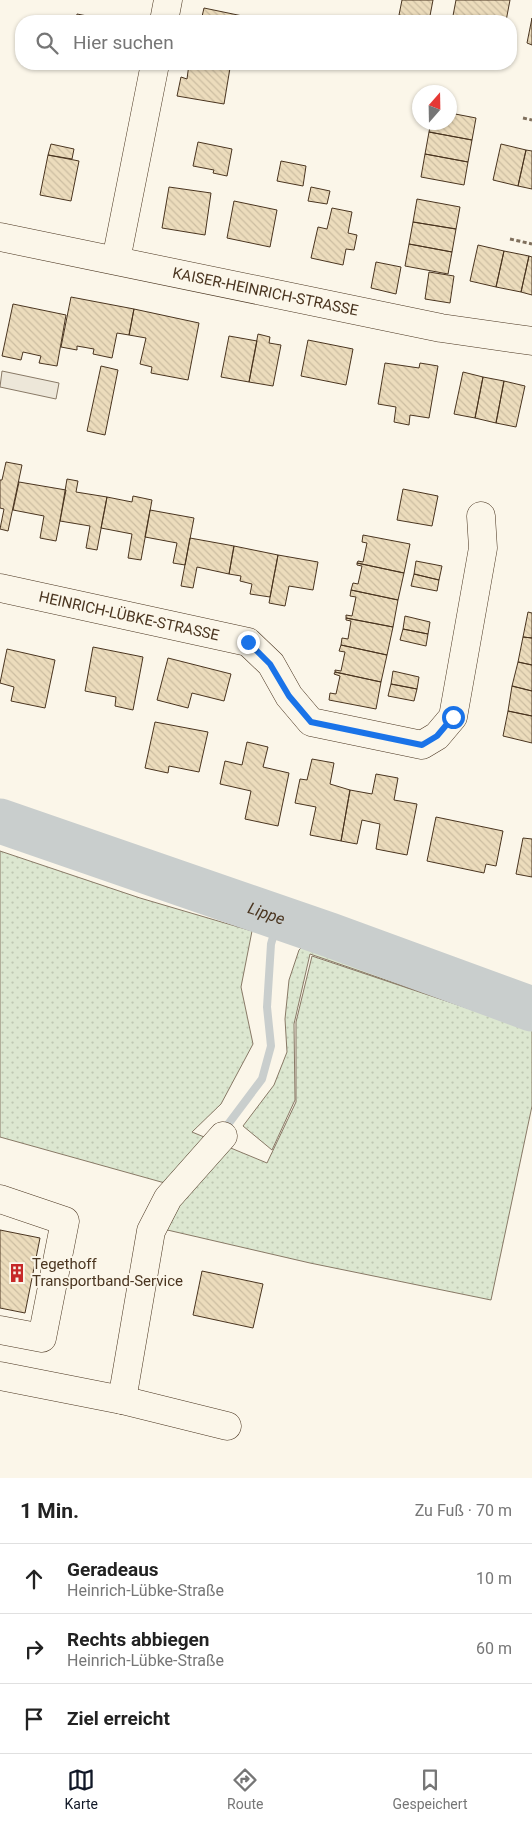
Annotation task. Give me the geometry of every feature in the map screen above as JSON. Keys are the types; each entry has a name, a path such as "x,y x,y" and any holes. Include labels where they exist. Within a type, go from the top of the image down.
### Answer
{"street":[{"path":"165,15 168,0"},
{"path":"116,260 155,70"},
{"name":"KAISER-HEINRICH-STRASSE","path":"0,237 441,328 532,341"},
{"name":"HEINRICH-LÜBKE-STRASSE","path":"0,588 248,642 270,664 289,696 311,722 422,745 437,736 453,717 483,548 481,516"},
{"path":"122,1400 151,1231 168,1198 223,1136"},
{"path":"0,1199 65,1221 42,1338 0,1330"},
{"path":"0,1376 122,1400 228,1426"}],"path":[{"path":"524,118 532,120"},
{"path":"510,239 532,244"}],"green space":[{"path":"0,851 140,898 252,931 241,987 253,1044 221,1104 192,1132 267,1163 296,1102 296,1022 312,956 482,1013 310,954 294,1024 295,1100 272,1150 243,1126 274,1085 287,1052 285,1019 289,980 299,950 305,944 532,1025 532,1106 491,1300 310,1263 163,1229 172,1185 0,1137"}],"shaded area":[{"path":"2,371 59,383 56,399 0,387"}],"building":[{"path":"402,0 433,0 430,15 399,15"},
{"path":"456,0 510,0 507,15 453,15"},
{"path":"204,8 238,15 202,15"},
{"path":"532,18 532,45 527,43"},
{"path":"188,70 230,70 224,104 177,96 181,77 187,79"},
{"path":"457,114 476,118 472,140 429,132 429,130 457,130"},
{"path":"429,132 472,140 468,162 425,154"},
{"path":"198,142 232,149 227,176 213,173 214,170 193,166"},
{"path":"51,144 74,149 72,159 48,155"},
{"path":"501,144 526,150 518,186 493,180"},
{"path":"526,150 532,151 532,189 518,186"},
{"path":"425,154 468,162 464,185 421,177"},
{"path":"48,155 79,161 71,201 40,195"},
{"path":"281,161 306,166 303,186 277,181"},
{"path":"169,187 211,193 205,235 162,228"},
{"path":"311,187 330,191 327,204 308,201"},
{"path":"417,199 460,207 456,229 413,222"},
{"path":"234,201 277,210 270,247 227,238"},
{"path":"332,208 352,212 348,233 357,235 354,250 346,249 343,265 311,258 318,227 327,229"},
{"path":"413,222 456,229 452,252 409,244"},
{"path":"409,244 452,252 448,274 405,266"},
{"path":"478,245 504,251 496,287 470,281"},
{"path":"504,251 529,256 521,292 496,287"},
{"path":"529,256 532,257 532,295 521,292"},
{"path":"376,262 401,267 396,294 371,288"},
{"path":"429,272 454,276 450,303 425,299"},
{"path":"71,297 134,309 129,335 117,333 112,358 93,354 94,349 77,346 77,350 61,347"},
{"path":"13,304 66,315 57,366 39,363 41,356 23,352 21,360 2,356"},
{"path":"134,309 199,323 188,380 151,373 152,367 140,364 146,338 129,335"},
{"path":"258,334 270,337 269,343 281,345 273,386 249,382"},
{"path":"229,336 257,341 249,382 221,377"},
{"path":"308,340 353,349 346,385 301,376"},
{"path":"385,363 419,368 420,363 438,366 429,418 410,415 409,425 394,422 396,407 378,404"},
{"path":"101,366 118,370 105,435 87,431"},
{"path":"463,372 483,377 475,418 454,414"},
{"path":"483,377 504,381 496,423 475,418"},
{"path":"504,381 525,386 516,427 496,423"},
{"path":"6,462 22,465 8,531 0,529 4,509 0,508 0,480 2,480"},
{"path":"67,479 78,481 76,492 107,497 97,550 86,548 90,526 60,521"},
{"path":"19,482 66,490 56,541 40,538 44,516 13,510"},
{"path":"403,489 438,496 432,526 397,520"},
{"path":"133,496 152,500 141,560 128,558 132,534 101,528 107,497 132,502"},
{"path":"150,510 194,518 185,565 173,563 177,543 145,537"},
{"path":"363,535 410,544 404,573 357,563 358,561 363,562 367,543 362,542"},
{"path":"190,538 234,546 229,574 197,567 193,588 181,586"},
{"path":"234,546 278,555 270,597 250,594 252,584 240,581 241,576 229,574"},
{"path":"278,555 318,562 313,590 289,586 285,606 269,603"},
{"path":"416,561 442,566 439,580 414,574"},
{"path":"357,563 404,573 398,600 351,590 353,583 358,584 362,566 357,565"},
{"path":"414,574 439,580 437,591 411,586"},
{"path":"351,590 398,600 393,627 346,618 346,615 352,616 356,597 350,596"},
{"path":"528,612 532,613 532,638 523,637"},
{"path":"405,616 430,622 428,634 403,629"},
{"path":"346,618 393,627 387,655 341,645 342,638 348,639 351,621 346,620"},
{"path":"403,629 428,634 426,646 400,640"},
{"path":"523,637 532,638 532,665 518,662"},
{"path":"341,645 387,655 381,682 335,672 335,670 341,671 345,652 339,651"},
{"path":"93,647 143,657 133,710 115,706 116,697 85,691"},
{"path":"7,649 55,660 45,708 11,701 14,687 0,683"},
{"path":"168,658 231,674 224,701 192,693 188,708 157,700"},
{"path":"518,662 532,665 532,691 512,686"},
{"path":"393,671 419,677 417,689 391,684"},
{"path":"335,672 381,682 376,709 329,700 330,693 336,694 340,676 334,674"},
{"path":"391,684 417,689 414,701 388,696"},
{"path":"512,686 532,691 532,716 508,711"},
{"path":"508,711 532,716 532,743 503,736"},
{"path":"155,722 208,732 199,772 169,766 168,773 145,768"},
{"path":"247,742 268,747 263,767 289,773 278,826 245,819 251,791 220,784 225,761 242,765"},
{"path":"312,759 334,763 330,784 350,790 341,841 310,835 316,807 295,803 300,779 307,780"},
{"path":"376,774 398,778 394,800 417,804 407,855 376,849 380,824 362,820 357,844 341,841 350,790 372,794"},
{"path":"436,817 503,831 496,866 486,864 484,873 427,861"},
{"path":"523,838 532,839 532,877 516,874"},
{"name":"Tegethoff Transportband-Service","path":"0,1230 40,1238 25,1313 0,1308"},
{"path":"202,1271 263,1284 253,1328 193,1315"}],"waterway":[{"name":"Lippe","path":"0,821 330,935 532,1009"},
{"path":"226,1127 262,1079 271,1046 267,1007 271,944 279,917"}],"place":[{"name":"Tegethoff Transportband-Service","path":"17,1273"}],"route":[{"path":"248,642 270,664 289,696 311,722 422,745 437,736 453,717"}]}
